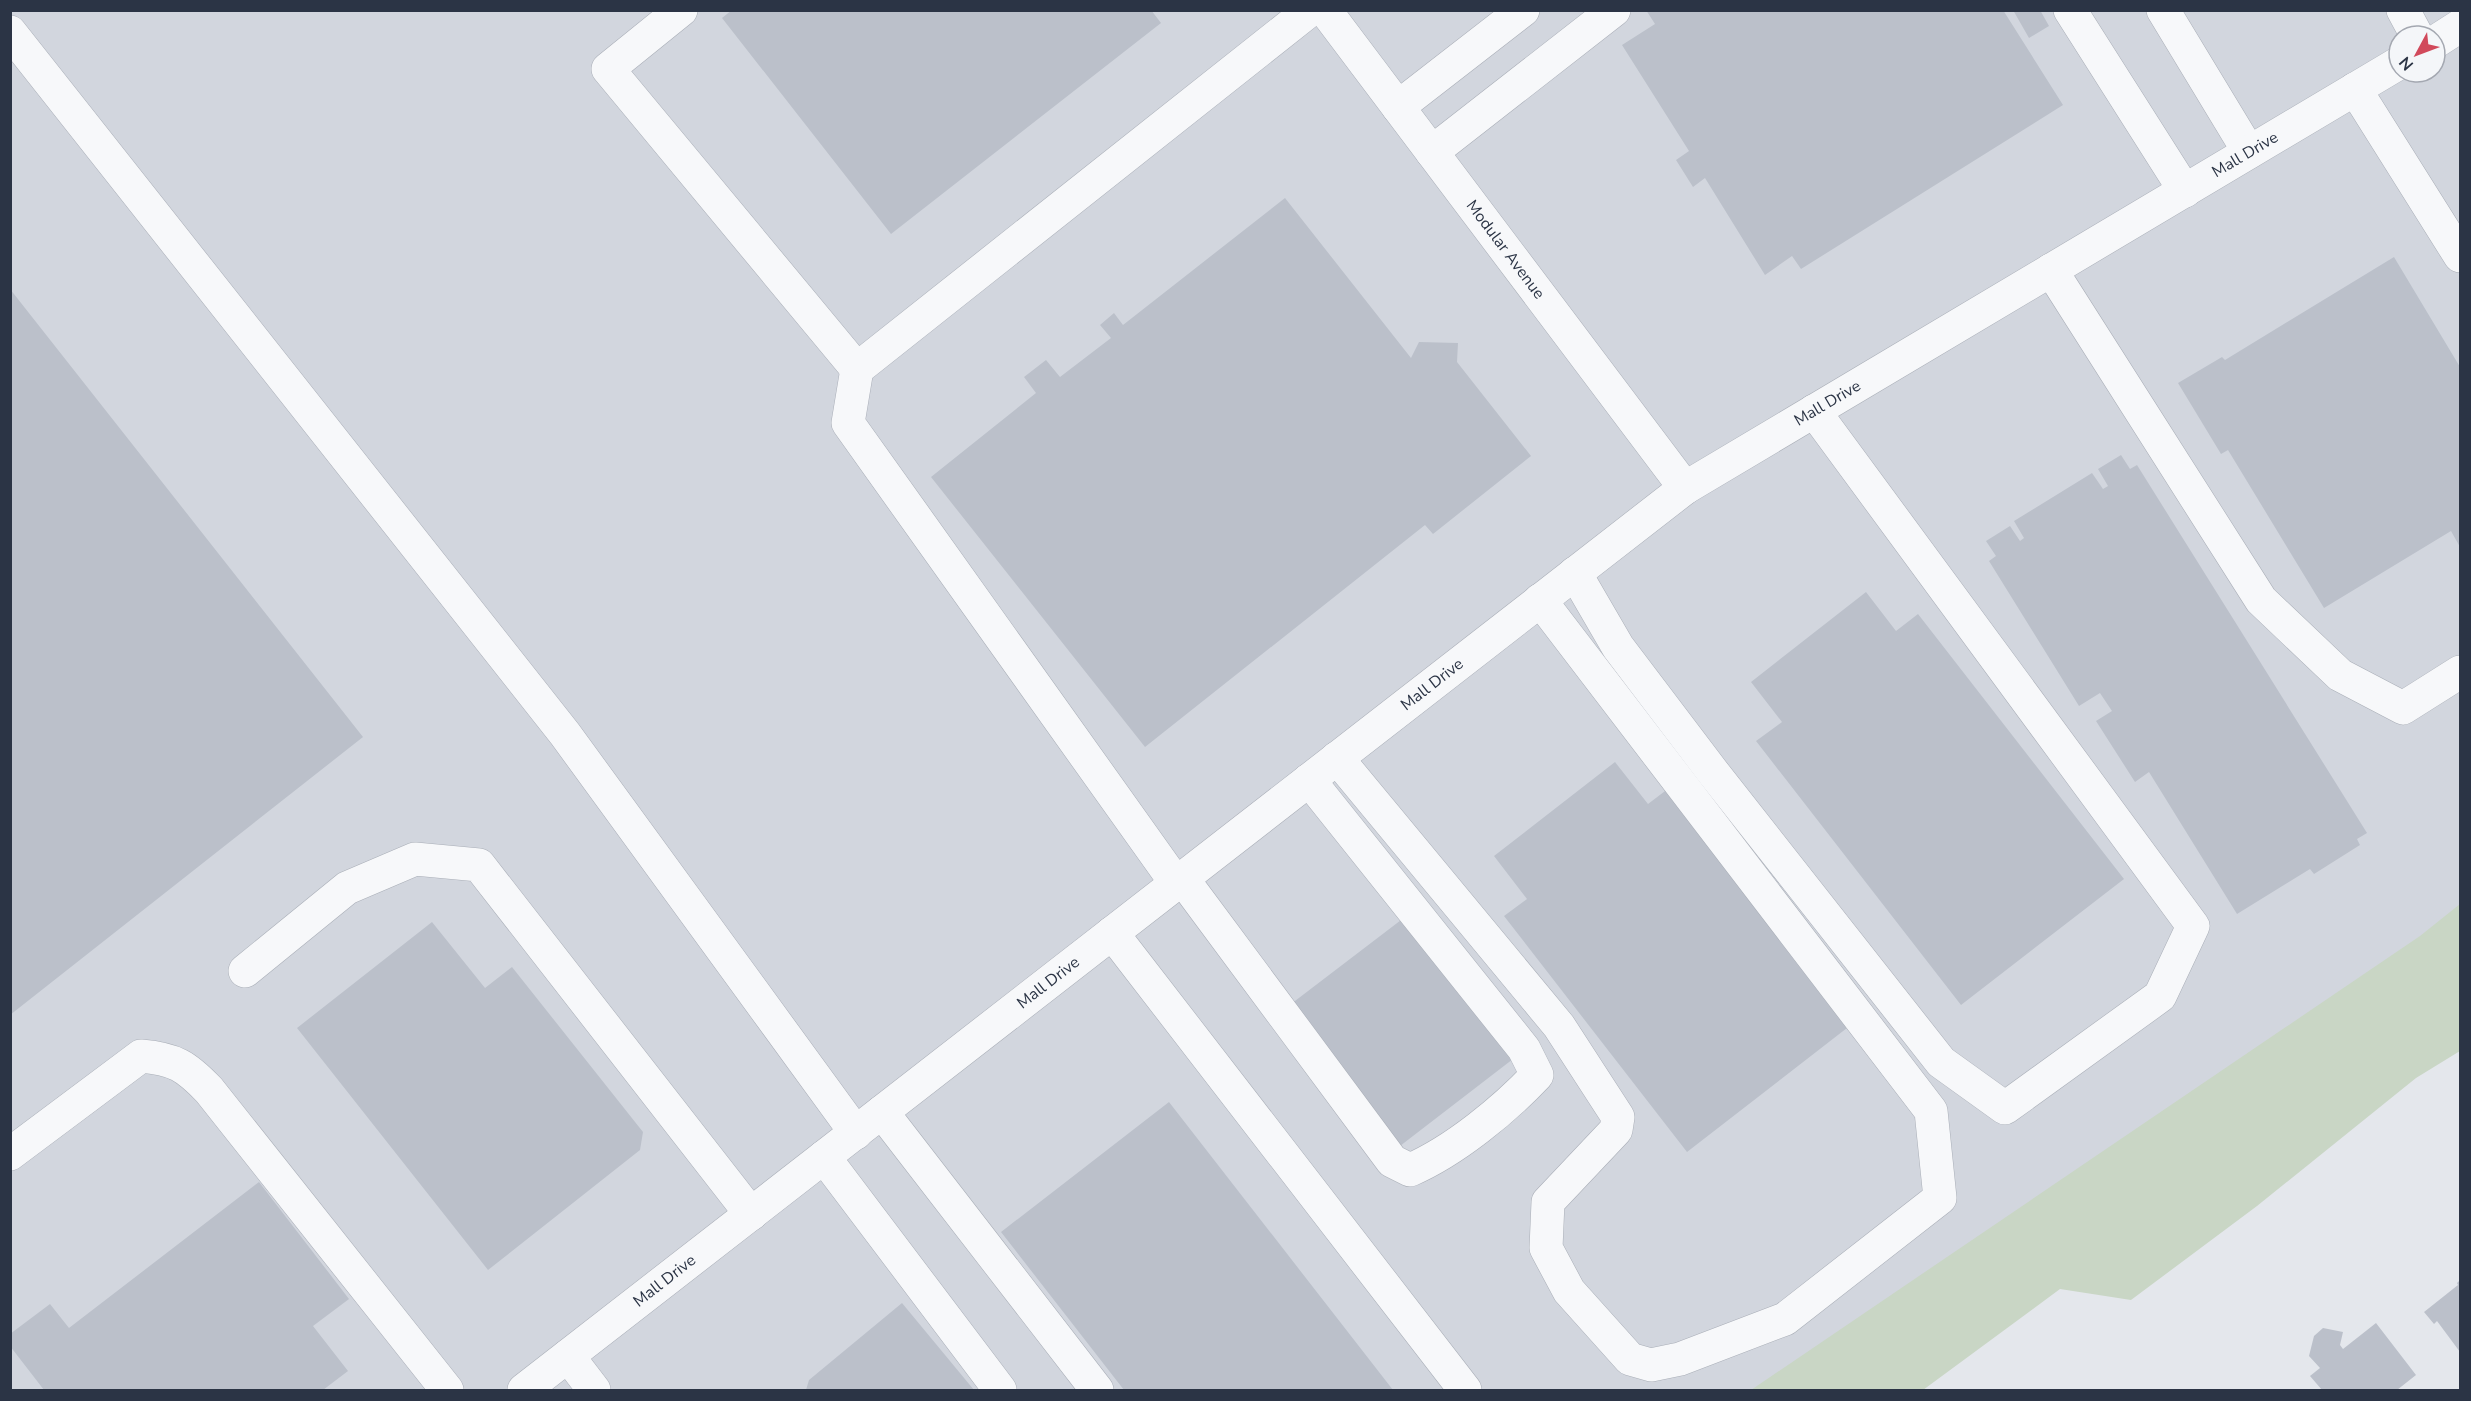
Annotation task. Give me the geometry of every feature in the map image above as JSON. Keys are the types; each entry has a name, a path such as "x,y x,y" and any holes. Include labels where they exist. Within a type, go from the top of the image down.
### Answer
{"street":[{"path":"681,10 608,69 857,369"},
{"path":"1309,780 1524,1049 1537,1075 1522,1090 1445,1152 1410,1170 1392,1161 1179,881 848,423 857,369 1310,10"},
{"name":"Modular Avenue","path":"1325,10 1685,488"},
{"path":"1398,107 1523,10"},
{"path":"1432,152 1614,10"},
{"path":"2070,10 2185,190"},
{"path":"2163,10 2249,152"},
{"path":"2403,10 2411,24"},
{"path":"2447,34 2460,26"},
{"path":"10,32 565,734 856,1132"},
{"name":"Mall Drive","path":"524,1390 1685,488 2387,70"},
{"path":"2355,89 2460,256"},
{"path":"2051,270 2261,600 2340,675 2403,708 2460,672"},
{"path":"1575,573 1618,647 1712,771 1941,1062 2005,1108 2160,996 2193,926 1814,411"},
{"path":"1337,758 1559,1026 1618,1117 1616,1130 1548,1202 1546,1248 1569,1291 1630,1359 1651,1365 1680,1359 1785,1319 1879,1247 1940,1198 1931,1111 1540,600"},
{"path":"245,971 347,888 415,860 480,865 751,1214"},
{"path":"1112,933 1465,1390"},
{"path":"10,1154 141,1056 165,1058 189,1069 209,1090 447,1390"},
{"path":"882,1112 1097,1390"},
{"path":"824,1157 1000,1390"},
{"path":"568,1356 594,1390"}],"shaded area":[{"path":"10,11 2460,11 2460,995 1874,1390 11,1390"}],"green space":[{"path":"2460,904 2460,1051 2416,1078 2257,1206 2131,1300 2060,1289 1923,1390 1751,1390 2420,936"}],"building":[{"path":"732,10 1151,10 1161,23 891,234 722,18"},
{"path":"1646,10 2003,10 2063,105 1801,269 1792,256 1765,275 1705,178 1693,187 1676,160 1689,151 1622,45 1655,24"},
{"path":"2013,10 2040,10 2049,26 2029,38"},
{"path":"1285,198 1411,358 1419,342 1458,343 1457,362 1531,456 1433,534 1425,525 1145,747 931,477 1036,393 1024,377 1046,360 1060,377 1111,338 1100,325 1114,313 1123,325"},
{"path":"2394,257 2460,367 2460,547 2451,531 2324,608 2228,450 2221,454 2178,383 2222,357 2225,360"},
{"path":"10,289 363,737 10,1015"},
{"path":"2121,455 2130,469 2137,465 2367,833 2357,839 2360,845 2314,874 2310,869 2237,914 2149,772 2135,782 2096,721 2112,711 2100,693 2079,706 1989,561 1996,556 1986,541 2010,526 2020,541 2024,538 2014,521 2092,473 2103,489 2108,486 2098,469"},
{"path":"1866,592 1896,631 1918,614 2124,879 1961,1005 1756,741 1782,722 1751,682"},
{"path":"1615,762 1648,804 1673,785 1856,1021 1687,1152 1504,916 1527,899 1494,856"},
{"path":"1405,917 1513,1059 1400,1146 1291,1004"},
{"path":"432,922 485,988 512,967 643,1132 640,1150 488,1270 297,1028"},
{"path":"1169,1102 1393,1390 1124,1390 1001,1232"},
{"path":"259,1182 349,1299 313,1326 348,1371 323,1390 44,1390 10,1346 10,1334 50,1304 69,1328"},
{"path":"2460,1280 2460,1352 2437,1321 2434,1324 2424,1312 2458,1285"},
{"path":"902,1303 974,1390 806,1390 809,1380"},
{"path":"2376,1323 2416,1375 2397,1390 2322,1390 2310,1376 2320,1368 2309,1356 2314,1336 2323,1328 2343,1332 2340,1345 2343,1349"}]}
